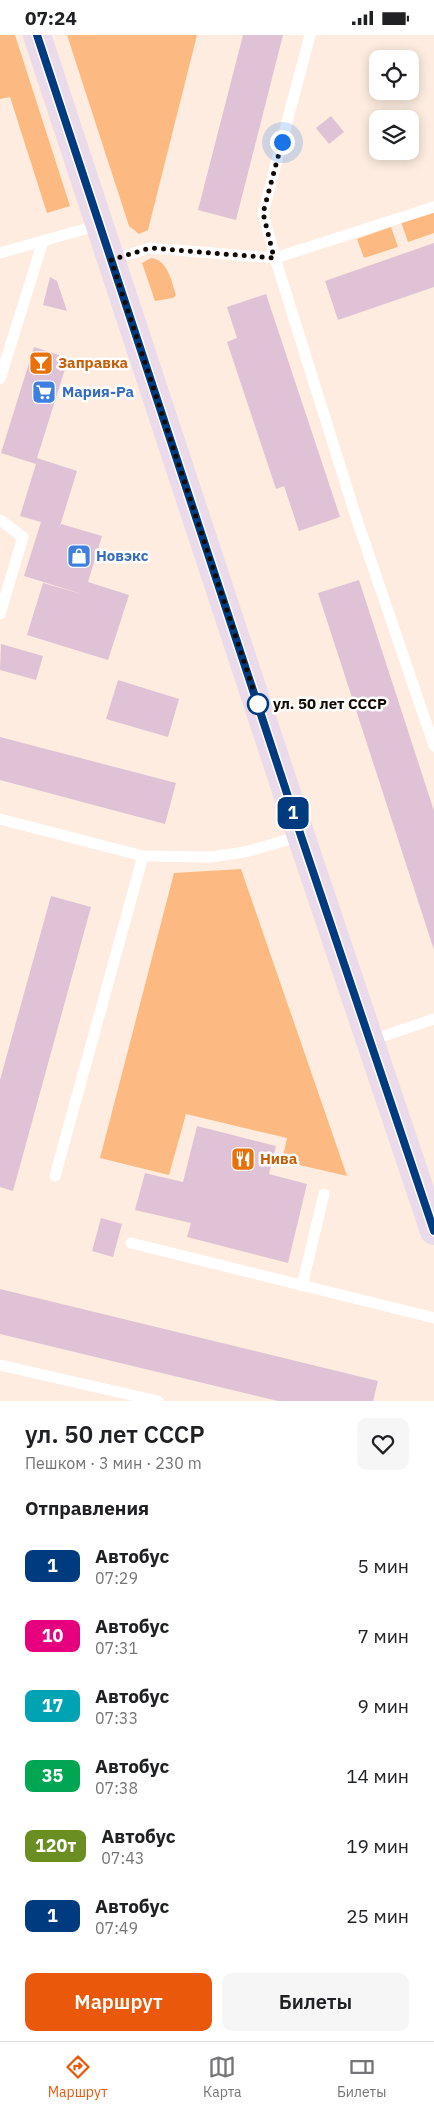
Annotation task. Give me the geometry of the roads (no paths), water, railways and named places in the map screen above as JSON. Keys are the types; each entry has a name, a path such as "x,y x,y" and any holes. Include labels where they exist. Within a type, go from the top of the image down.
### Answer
{"street":[{"path":"37,35 301,836 372,1040 434,1231"}],"lane":[{"path":"310,35 263,213 274,258 356,517 434,745"},
{"path":"111,260 150,248 274,258 434,207"},
{"path":"0,253 99,225"},
{"path":"0,379 43,241"},
{"path":"0,520 23,537 0,614"},
{"path":"0,819 143,856 211,857 246,852 301,836"},
{"path":"55,1176 143,856"},
{"path":"372,1040 434,1019"},
{"path":"302,1286 324,1194"},
{"path":"131,1243 434,1318"},
{"path":"0,1365 158,1401"}],"place":[{"name":"Заправка","path":"41,363"},
{"name":"Мария-Ра","path":"44,392"},
{"name":"Новэкс","path":"79,556"},
{"name":"ул. 50 лет СССР","path":"258,704"},
{"name":"Нива","path":"243,1159"}]}
